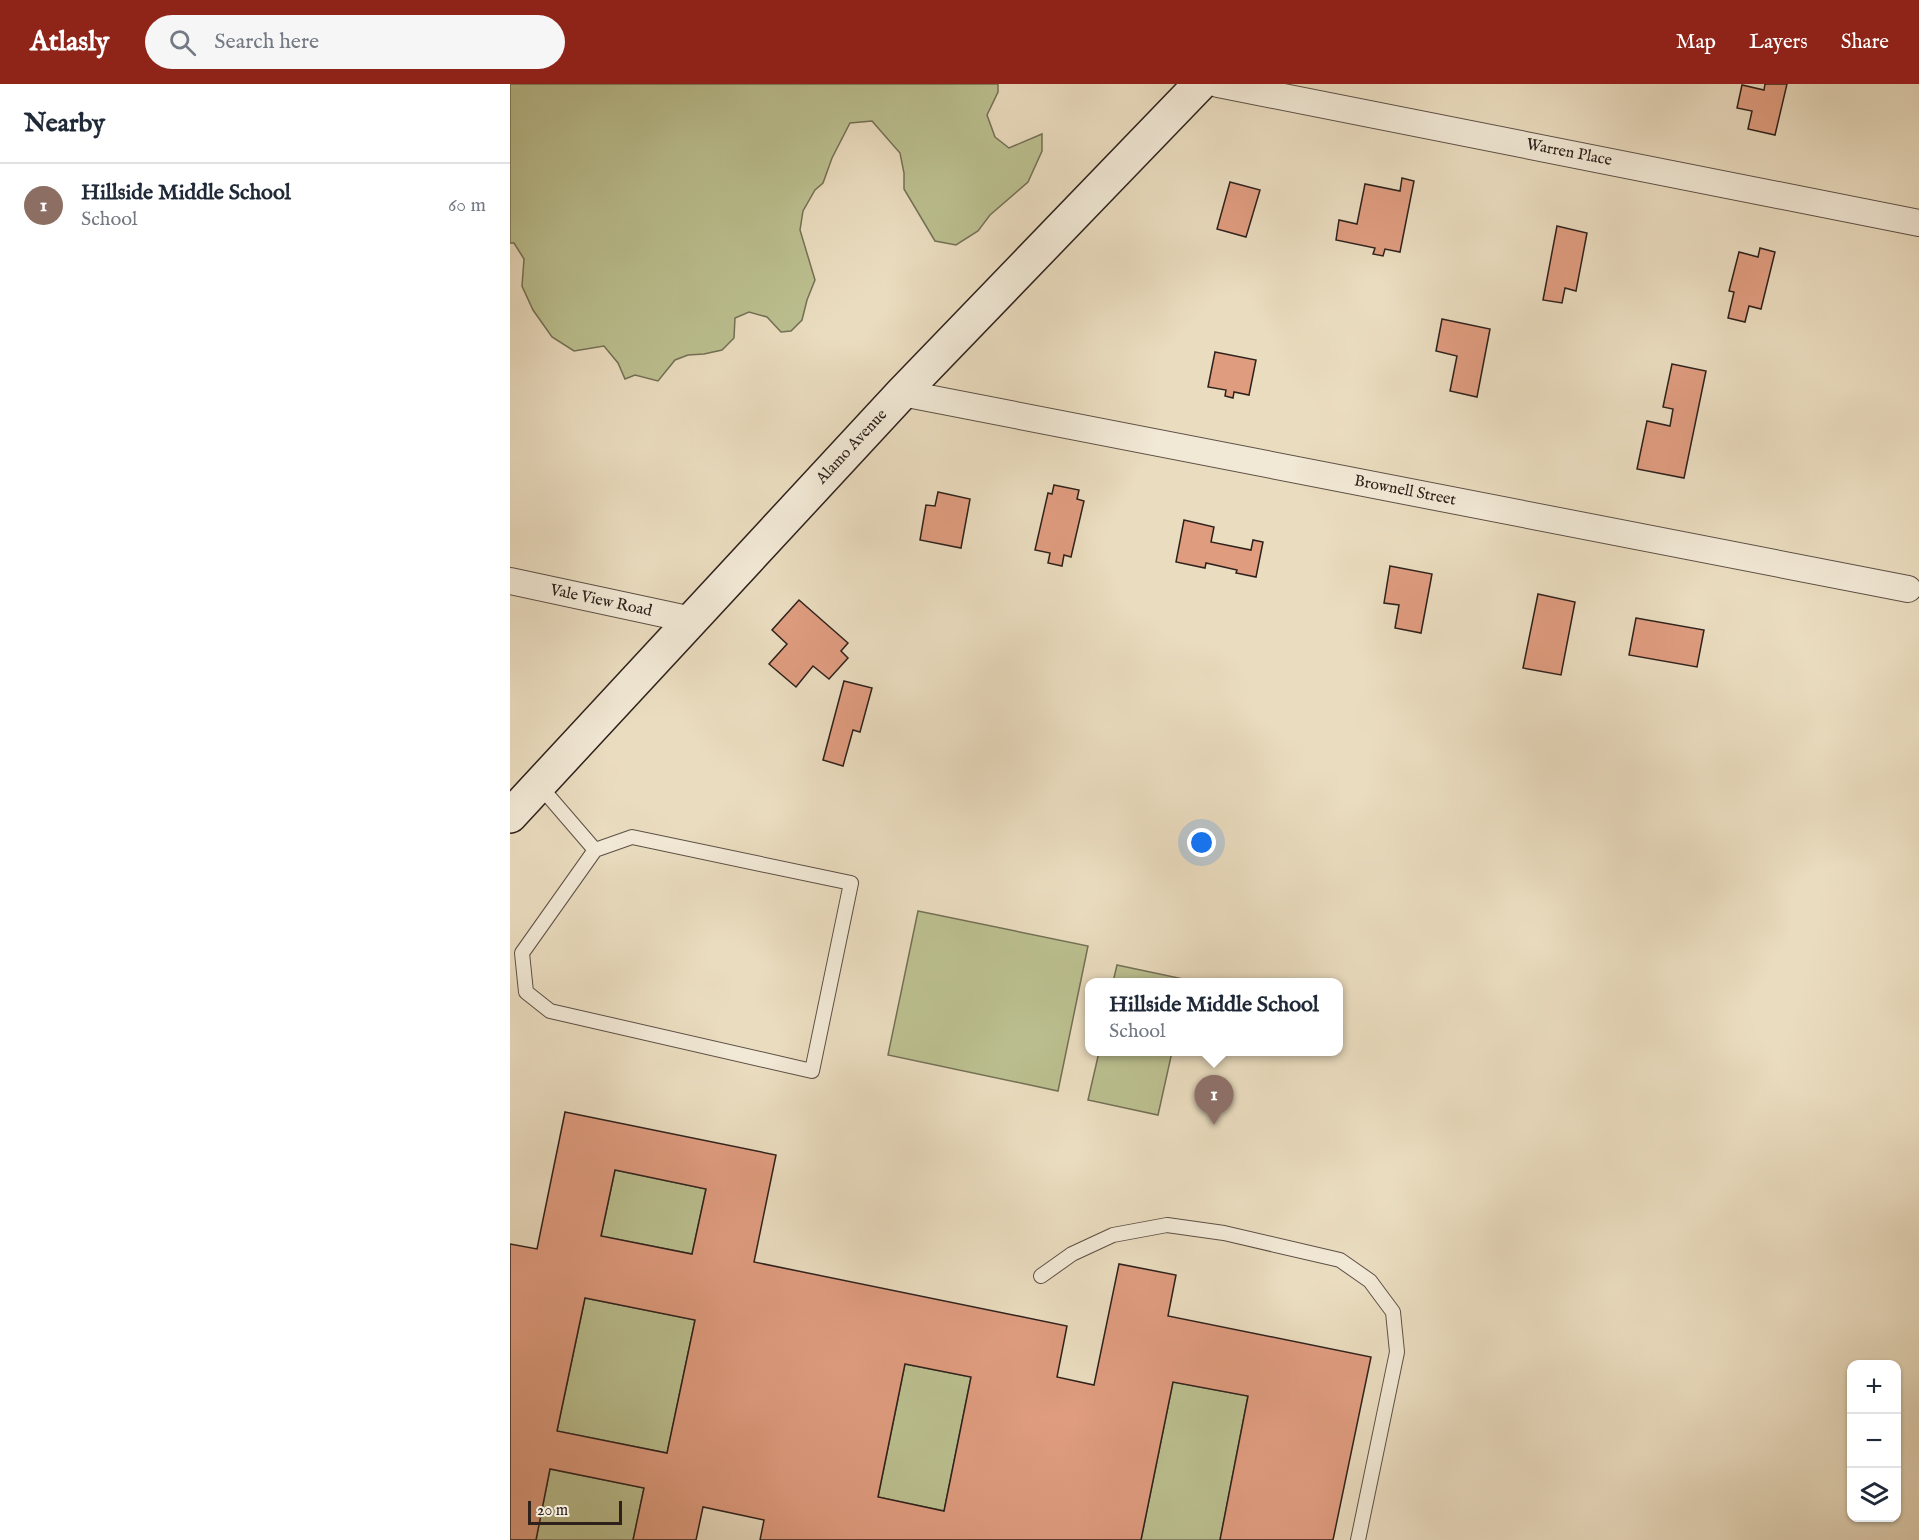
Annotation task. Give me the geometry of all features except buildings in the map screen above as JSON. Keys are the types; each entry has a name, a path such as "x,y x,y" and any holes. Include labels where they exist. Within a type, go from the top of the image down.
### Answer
{"street":[{"name":"Alamo Avenue","path":"510,816 902,393 1200,84"},
{"name":"Warren Place","path":"1218,84 1919,223"},
{"name":"Brownell Street","path":"902,393 1913,590"},
{"name":"Vale View Road","path":"510,581 692,620"}],"lane":[{"path":"539,785 595,850"},
{"path":"632,837 851,882 812,1071 550,1011 526,992 522,953 595,850 632,837"},
{"path":"1041,1276 1072,1254 1113,1235 1167,1225 1224,1233 1340,1260 1370,1281 1393,1312 1397,1352 1358,1540"}],"green space":[{"path":"510,84 998,84 998,92 987,115 995,137 1009,148 1042,134 1042,151 1028,182 990,215 978,231 956,245 935,241 904,189 900,153 872,121 850,123 832,158 823,183 815,190 803,211 800,230 815,280 802,320 791,331 781,332 767,317 749,312 735,318 734,338 722,350 688,355 675,360 658,381 635,375 625,379 618,363 604,346 574,351 552,337 533,310 522,286 524,259 514,243 510,243"},
{"path":"918,911 1088,946 1058,1091 888,1055"},
{"path":"1117,965 1179,978 1114,978"},
{"path":"1098,1056 1171,1056 1158,1115 1088,1100"},
{"path":"615,1170 706,1189 692,1254 601,1236"},
{"path":"585,1298 695,1320 667,1453 557,1431"},
{"path":"905,1364 971,1377 944,1511 878,1497"},
{"path":"1173,1382 1248,1396 1220,1540 1141,1540"},
{"path":"550,1469 644,1488 633,1540 536,1540"}],"place":[{"name":"Hillside Middle School","path":"1214,1125"}]}
